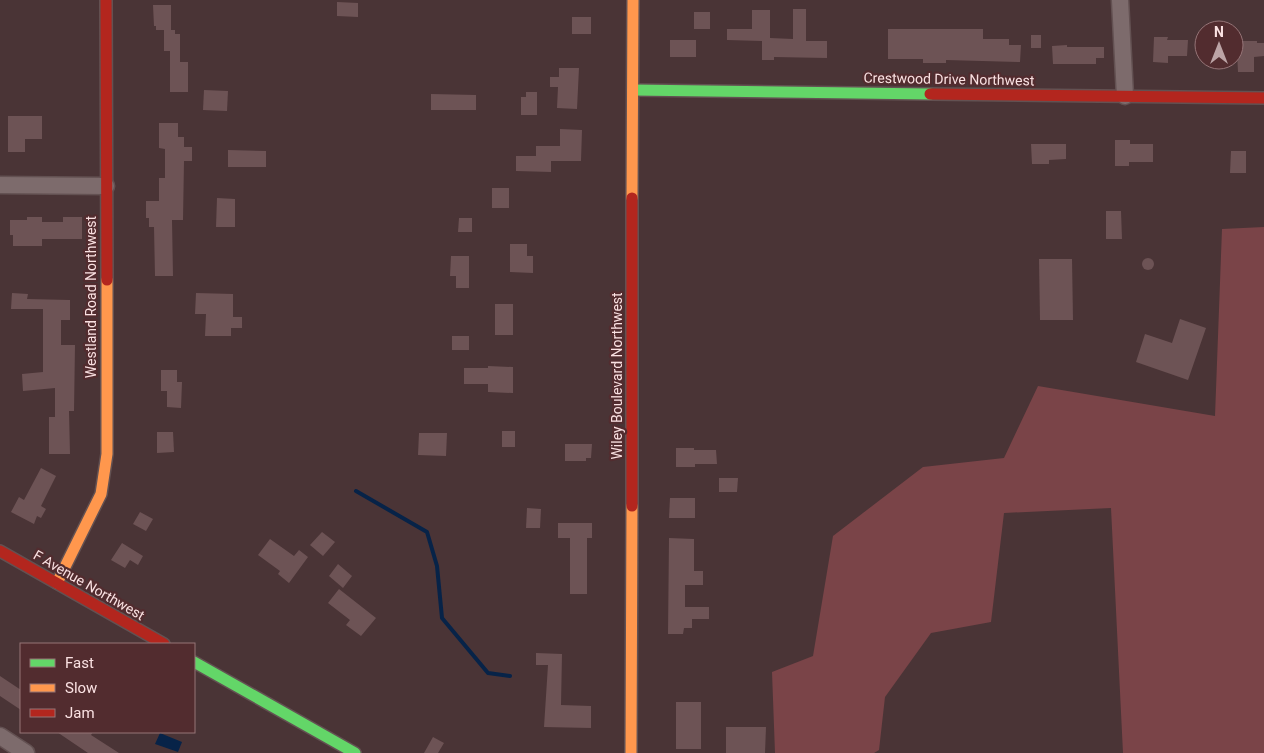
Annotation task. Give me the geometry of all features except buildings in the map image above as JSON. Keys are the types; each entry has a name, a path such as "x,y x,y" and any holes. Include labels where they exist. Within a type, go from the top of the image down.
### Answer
{"street":[{"name":"Westland Road Northwest","path":"57,583 101,494 107,454 106,0"},
{"name":"Wiley Boulevard Northwest","path":"631,753 633,0"},
{"path":"1120,0 1125,96"},
{"name":"Crestwood Drive Northwest","path":"633,90 1264,98"},
{"path":"0,185 106,186"},
{"name":"F Avenue Northwest","path":"0,551 162,643"},
{"path":"195,663 355,753"},
{"path":"0,736 26,753"}],"shaded area":[{"path":"1264,227 1264,753 1123,753 1111,508 1004,513 991,622 931,633 885,697 879,750 874,753 775,753 772,672 813,656 833,536 923,467 1004,458 1038,386 1215,416 1222,229"}],"water":[{"path":"160,733 182,742 178,752 155,744"}],"waterway":[{"path":"356,491 427,532 437,566 442,618 488,673 510,676"}],"traffic: fast":[{"path":"633,90 930,94"},
{"path":"195,663 355,753"}],"traffic: slow":[{"path":"632,198 633,0"},
{"path":"57,583 101,494 107,454 107,280"},
{"path":"631,753 632,506"}],"traffic: jam":[{"path":"106,0 107,280"},
{"path":"930,94 1264,98"},
{"path":"632,198 632,506"},
{"path":"0,551 162,643"}]}
